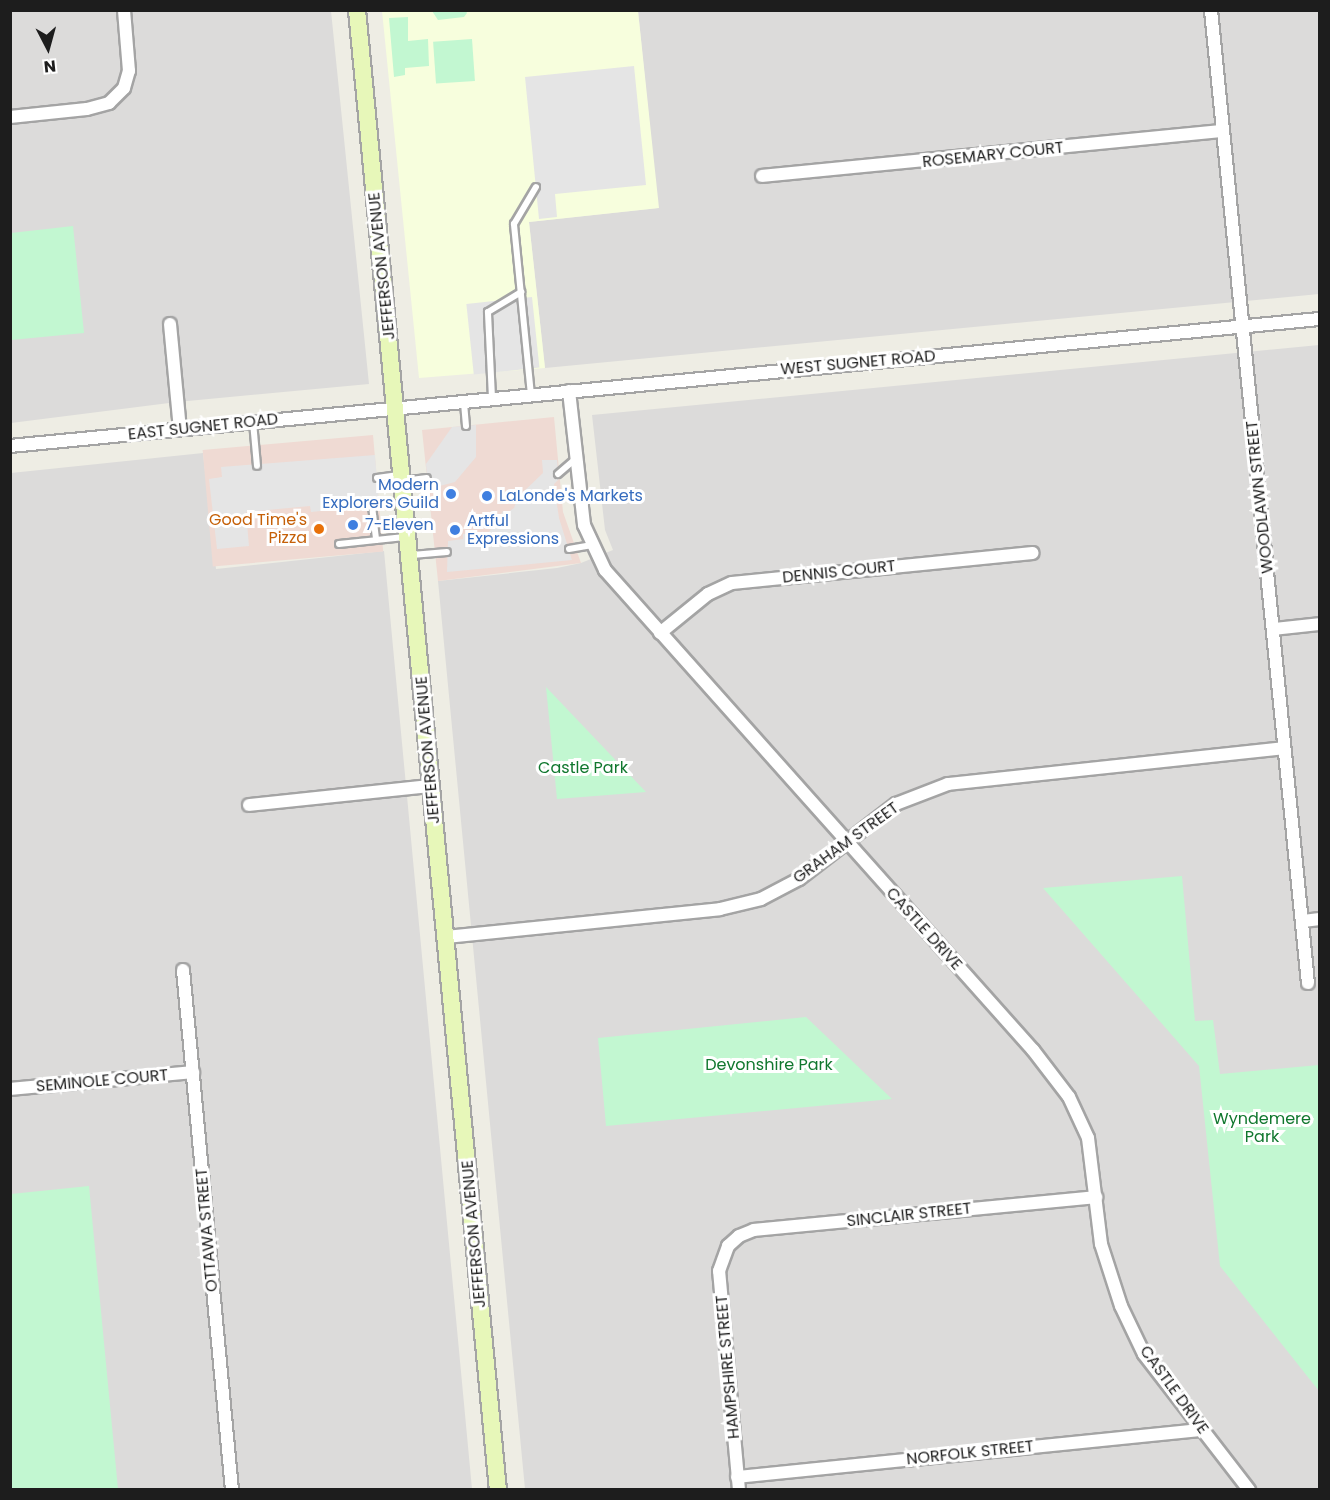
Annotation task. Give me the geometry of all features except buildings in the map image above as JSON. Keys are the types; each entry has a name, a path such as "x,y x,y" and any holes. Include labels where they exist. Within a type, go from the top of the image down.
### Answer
{"street":[{"path":"10,117 87,109 109,103 124,88 129,71 124,10"},
{"name":"JEFFERSON AVENUE","path":"357,10 498,1490"},
{"name":"WOODLAWN STREET","path":"1211,10 1308,983"},
{"name":"ROSEMARY COURT","path":"762,176 1223,131"},
{"name":"WEST SUGNET ROAD","path":"396,408 1320,319"},
{"path":"170,324 180,429"},
{"name":"CASTLE DRIVE","path":"569,391 579,502 591,545 605,570 1033,1050 1069,1097 1088,1138 1101,1244 1121,1306 1144,1354 1249,1490"},
{"name":"EAST SUGNET ROAD","path":"10,446 396,408"},
{"name":"DENNIS COURT","path":"660,633 708,594 732,583 1033,553"},
{"path":"1274,629 1320,624"},
{"name":"GRAHAM STREET","path":"446,937 730,907 761,899 800,879 896,804 948,784 1284,748"},
{"path":"249,805 431,786"},
{"path":"1303,921 1320,919"},
{"name":"OTTAWA STREET","path":"183,970 232,1490"},
{"name":"SEMINOLE COURT","path":"10,1089 193,1072"},
{"name":"SINCLAIR STREET","path":"728,1246 754,1230 1096,1197"},
{"name":"HAMPSHIRE STREET","path":"728,1246 719,1271 738,1483"},
{"name":"NORFOLK STREET","path":"738,1483 1202,1430"}],"lane":[{"path":"531,395 514,224 536,187"},
{"path":"492,398 488,312 521,292"},
{"path":"464,401 466,426"},
{"path":"253,422 257,466"},
{"path":"558,474 575,459"},
{"path":"377,478 427,478"},
{"path":"372,506 376,540"},
{"path":"339,544 408,537"},
{"path":"569,549 591,545"},
{"path":"410,556 447,552"}],"shaded area":[{"path":"10,11 331,11 369,384 177,402 11,423"},
{"path":"382,11 638,11 659,208 529,222 545,368 419,378"},
{"path":"638,11 1319,11 1319,294 545,368 529,222 658,208"},
{"path":"634,66 646,185 555,194 557,217 539,219 525,77"},
{"path":"532,297 539,368 474,375 466,304"},
{"path":"1319,345 1319,1489 525,1489 438,581 557,568 581,563 613,550 605,530 592,415"},
{"path":"554,417 563,512 581,563 438,581 422,430"},
{"path":"476,425 476,457 455,482 428,489 426,464 452,427"},
{"path":"373,435 383,552 213,566 203,450"},
{"path":"203,453 216,569 384,551 472,1489 11,1490 11,473"},
{"path":"375,455 379,505 311,512 310,506 246,512 249,546 217,549 209,479 222,477 221,467"},
{"path":"542,460 557,460 559,479 554,484 559,518 572,560 447,572 448,541 463,539 463,534 485,532 487,535 503,511 507,513 514,508 518,497 543,473"}],"green space":[{"path":"432,11 466,11 467,13 464,17 438,20"},
{"path":"408,17 408,41 428,39 429,66 405,68 405,75 394,77 389,18"},
{"path":"472,39 475,81 436,84 433,42"},
{"path":"73,226 84,333 11,340 11,233"},
{"name":"Castle Park","path":"546,687 646,792 557,799"},
{"name":"Wyndemere Park","path":"1182,876 1195,1021 1213,1020 1220,1074 1319,1065 1319,1391 1220,1266 1199,1066 1043,888"},
{"name":"Devonshire Park","path":"806,1017 892,1099 606,1126 598,1038"},
{"path":"89,1186 118,1489 11,1489 11,1194"}],"place":[{"name":"Modern Explorers Guild","path":"451,494"},
{"name":"LaLonde's Markets","path":"487,496"},
{"name":"7-Eleven","path":"353,525"},
{"name":"Good Time's Pizza","path":"319,529"},
{"name":"Artful Expressions","path":"455,530"}]}
